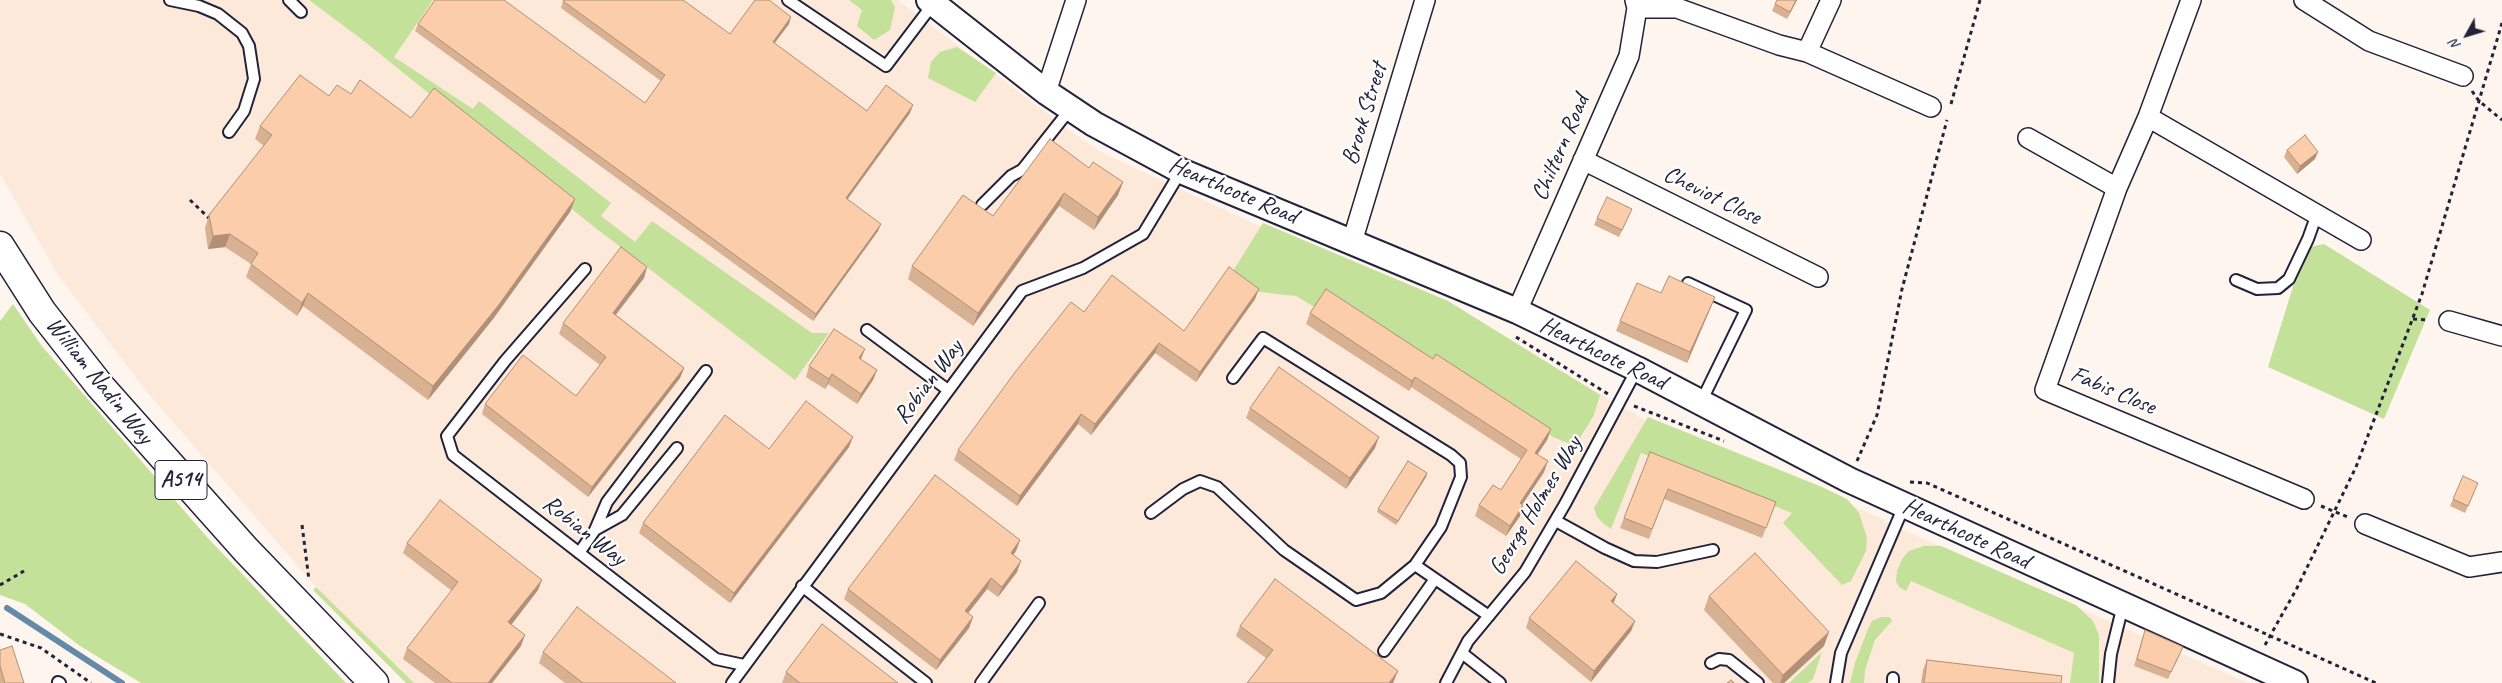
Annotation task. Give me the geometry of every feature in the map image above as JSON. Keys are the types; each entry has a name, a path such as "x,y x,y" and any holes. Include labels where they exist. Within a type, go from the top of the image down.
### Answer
{"main road":[{"name":"William Nadin Way","path":"0,246 42,312 100,386 246,550 374,683"}],"street":[{"path":"1046,92 1076,0"},
{"name":"Brook Street","path":"1352,242 1425,0"},
{"path":"1807,52 1831,0"},
{"name":"Fabis Close","path":"2191,0 2148,117 2117,188 2045,390 2304,499"},
{"path":"2304,0 2369,42 2463,76"},
{"name":"Hearthcote Road","path":"931,2 1046,92 1094,124 1180,171 1517,311 1637,369 1849,480 2254,666 2295,683"},
{"path":"1636,4 1677,8 1780,45 1807,52 1931,107"},
{"name":"Chiltern Road","path":"1517,311 1628,56 1636,4"},
{"path":"2148,117 2361,240"},
{"path":"2028,138 2117,188"},
{"name":"Cheviot Close","path":"1583,160 1818,277"},
{"path":"2448,321 2502,336"},
{"path":"2365,524 2469,567 2502,562"}],"lane":[{"path":"170,0 189,2 218,14 242,33 249,46 254,79 244,111 229,132"},
{"path":"288,0 301,12"},
{"path":"788,0 886,66 931,2"},
{"path":"982,205 1011,176 1022,170 1071,108"},
{"name":"Robian Way","path":"732,683 1022,291 1083,268 1143,234 1180,171"},
{"path":"2236,280 2257,289 2278,288 2289,279 2308,239 2317,214"},
{"name":"Robian Way","path":"586,269 505,361 447,436 453,455 716,659 744,665"},
{"path":"1688,283 1746,310 1701,402"},
{"path":"867,330 948,390"},
{"path":"1151,512 1183,489 1200,481 1217,487 1284,550 1356,600 1381,593 1416,565 1441,527 1462,476 1460,463 1451,455 1263,338 1233,378"},
{"name":"George Holmes Way","path":"1446,683 1468,641 1525,572 1556,521 1637,369"},
{"path":"579,553 595,530 607,502 706,371"},
{"path":"595,530 622,515 676,448"},
{"path":"1836,683 1842,653 1904,506"},
{"path":"1556,521 1605,548 1634,561 1657,562 1713,550"},
{"path":"1416,565 1489,616"},
{"path":"1384,651 1436,579"},
{"path":"802,586 926,683"},
{"path":"980,683 1039,603"},
{"path":"2108,683 2112,654 2123,605"},
{"path":"1462,653 1500,683"},
{"path":"1710,662 1720,659 1729,660 1758,683"}],"path":[{"path":"1950,108 1980,0"},
{"path":"2254,666 2297,588 2356,467 2422,294 2502,23"},
{"path":"2463,76 2479,100 2502,120"},
{"path":"1849,480 1877,415 1902,288 1948,117"},
{"path":"190,200 211,220"},
{"path":"1908,482 1927,483 2270,634 2376,683"},
{"path":"2304,499 2365,524"},
{"path":"302,525 309,581"},
{"path":"0,585 24,571"},
{"path":"0,634 41,648 92,683"}],"shaded area":[{"path":"0,0 309,0 364,41 391,0 898,0 1070,131 1101,152 1255,224 1437,298 1645,420 1819,489 1904,530 2248,683 412,683 316,587 146,391 58,275 0,174"}],"green space":[{"path":"309,0 433,0 394,57 473,109 479,101 611,203 601,216 635,242 652,221 812,333 829,333 795,380 593,226 364,41"},
{"path":"849,0 891,0 895,7 890,30 874,40 857,26 862,10"},
{"path":"957,47 996,73 975,102 928,78 931,62 940,52"},
{"path":"1263,223 1448,301 1600,395 1594,415 1575,446 1553,437 1435,360 1429,362 1316,308 1296,296 1259,292 1233,271"},
{"path":"2324,244 2430,310 2384,419 2268,367 2305,248"},
{"path":"13,304 41,345 206,536 346,683 141,683 80,646 25,604 0,595 0,321"},
{"path":"1648,417 1822,487 1847,499 1859,513 1867,538 1866,551 1851,581 1842,585 1783,523 1792,513 1641,453 1611,529 1604,524 1597,517 1594,508"},
{"path":"1924,546 1941,546 2076,605 2093,621 2099,635 2099,683 2070,683 2074,653 1911,581 1906,591 1899,587 1896,581 1897,571 1902,559 1909,551"},
{"path":"316,587 414,683 406,683 313,590"},
{"path":"1881,617 1890,617 1892,621 1875,640 1865,670 1864,683 1850,683 1855,663 1868,629 1872,621"},
{"path":"1822,652 1813,679 1808,683 1789,683"}],"building":[{"path":"435,0 504,0 645,103 665,75 564,0 683,0 730,34 755,0 769,0 791,17 773,42 867,111 886,85 913,105 846,198 881,224 816,314 418,24"},
{"path":"1777,0 1796,0 1790,12 1775,4"},
{"path":"300,75 329,96 337,85 351,94 360,80 411,118 434,88 575,199 498,306 433,386 308,293 302,303 251,264 258,253 230,234 213,236 209,215 272,135 260,126"},
{"path":"2305,135 2318,152 2300,166 2287,150"},
{"path":"1050,139 1089,168 1093,162 1123,182 1098,217 1064,193 978,313 912,266 963,195 993,216"},
{"path":"1607,197 1632,209 1622,230 1597,218"},
{"path":"621,247 647,267 613,313 684,368 592,487 485,404 523,355 576,396 606,357 563,323"},
{"path":"1229,267 1259,289 1200,372 1159,343 1095,424 1081,414 1020,496 958,450 1016,371 1071,302 1084,312 1112,275 1184,331"},
{"path":"1669,276 1715,297 1690,352 1620,321 1637,283 1661,293"},
{"path":"1326,289 1433,359 1436,354 1551,429 1535,453 1548,461 1520,503 1523,505 1510,526 1479,505 1493,485 1501,490 1527,450 1415,377 1412,381 1310,313"},
{"path":"834,329 865,349 859,358 877,370 861,394 832,374 829,379 809,366"},
{"path":"1279,367 1379,437 1350,478 1250,408"},
{"path":"806,401 853,437 734,593 643,523 725,415 769,449"},
{"path":"1650,452 1776,502 1766,528 1668,489 1652,529 1624,518"},
{"path":"1408,461 1427,473 1398,521 1378,509"},
{"path":"935,475 1020,540 1011,553 1021,561 1002,587 991,578 965,611 973,617 940,660 848,589"},
{"path":"2463,476 2478,483 2468,506 2453,499"},
{"path":"440,500 542,580 508,622 525,635 488,683 452,683 407,648 458,582 407,543"},
{"path":"1755,553 1829,632 1783,675 1709,596"},
{"path":"1576,561 1617,594 1611,601 1635,621 1594,671 1529,618"},
{"path":"1275,579 1398,671 1389,683 1247,683 1273,650 1240,626"},
{"path":"577,607 676,683 583,683 543,652"},
{"path":"822,624 898,683 800,683 786,672"},
{"path":"2145,630 2183,647 2171,672 2137,659"},
{"path":"12,646 24,683 5,683 0,666 0,650"},
{"path":"1927,660 2062,676 2061,683 1924,683"}],"waterway":[{"path":"7,608 122,683"}]}
